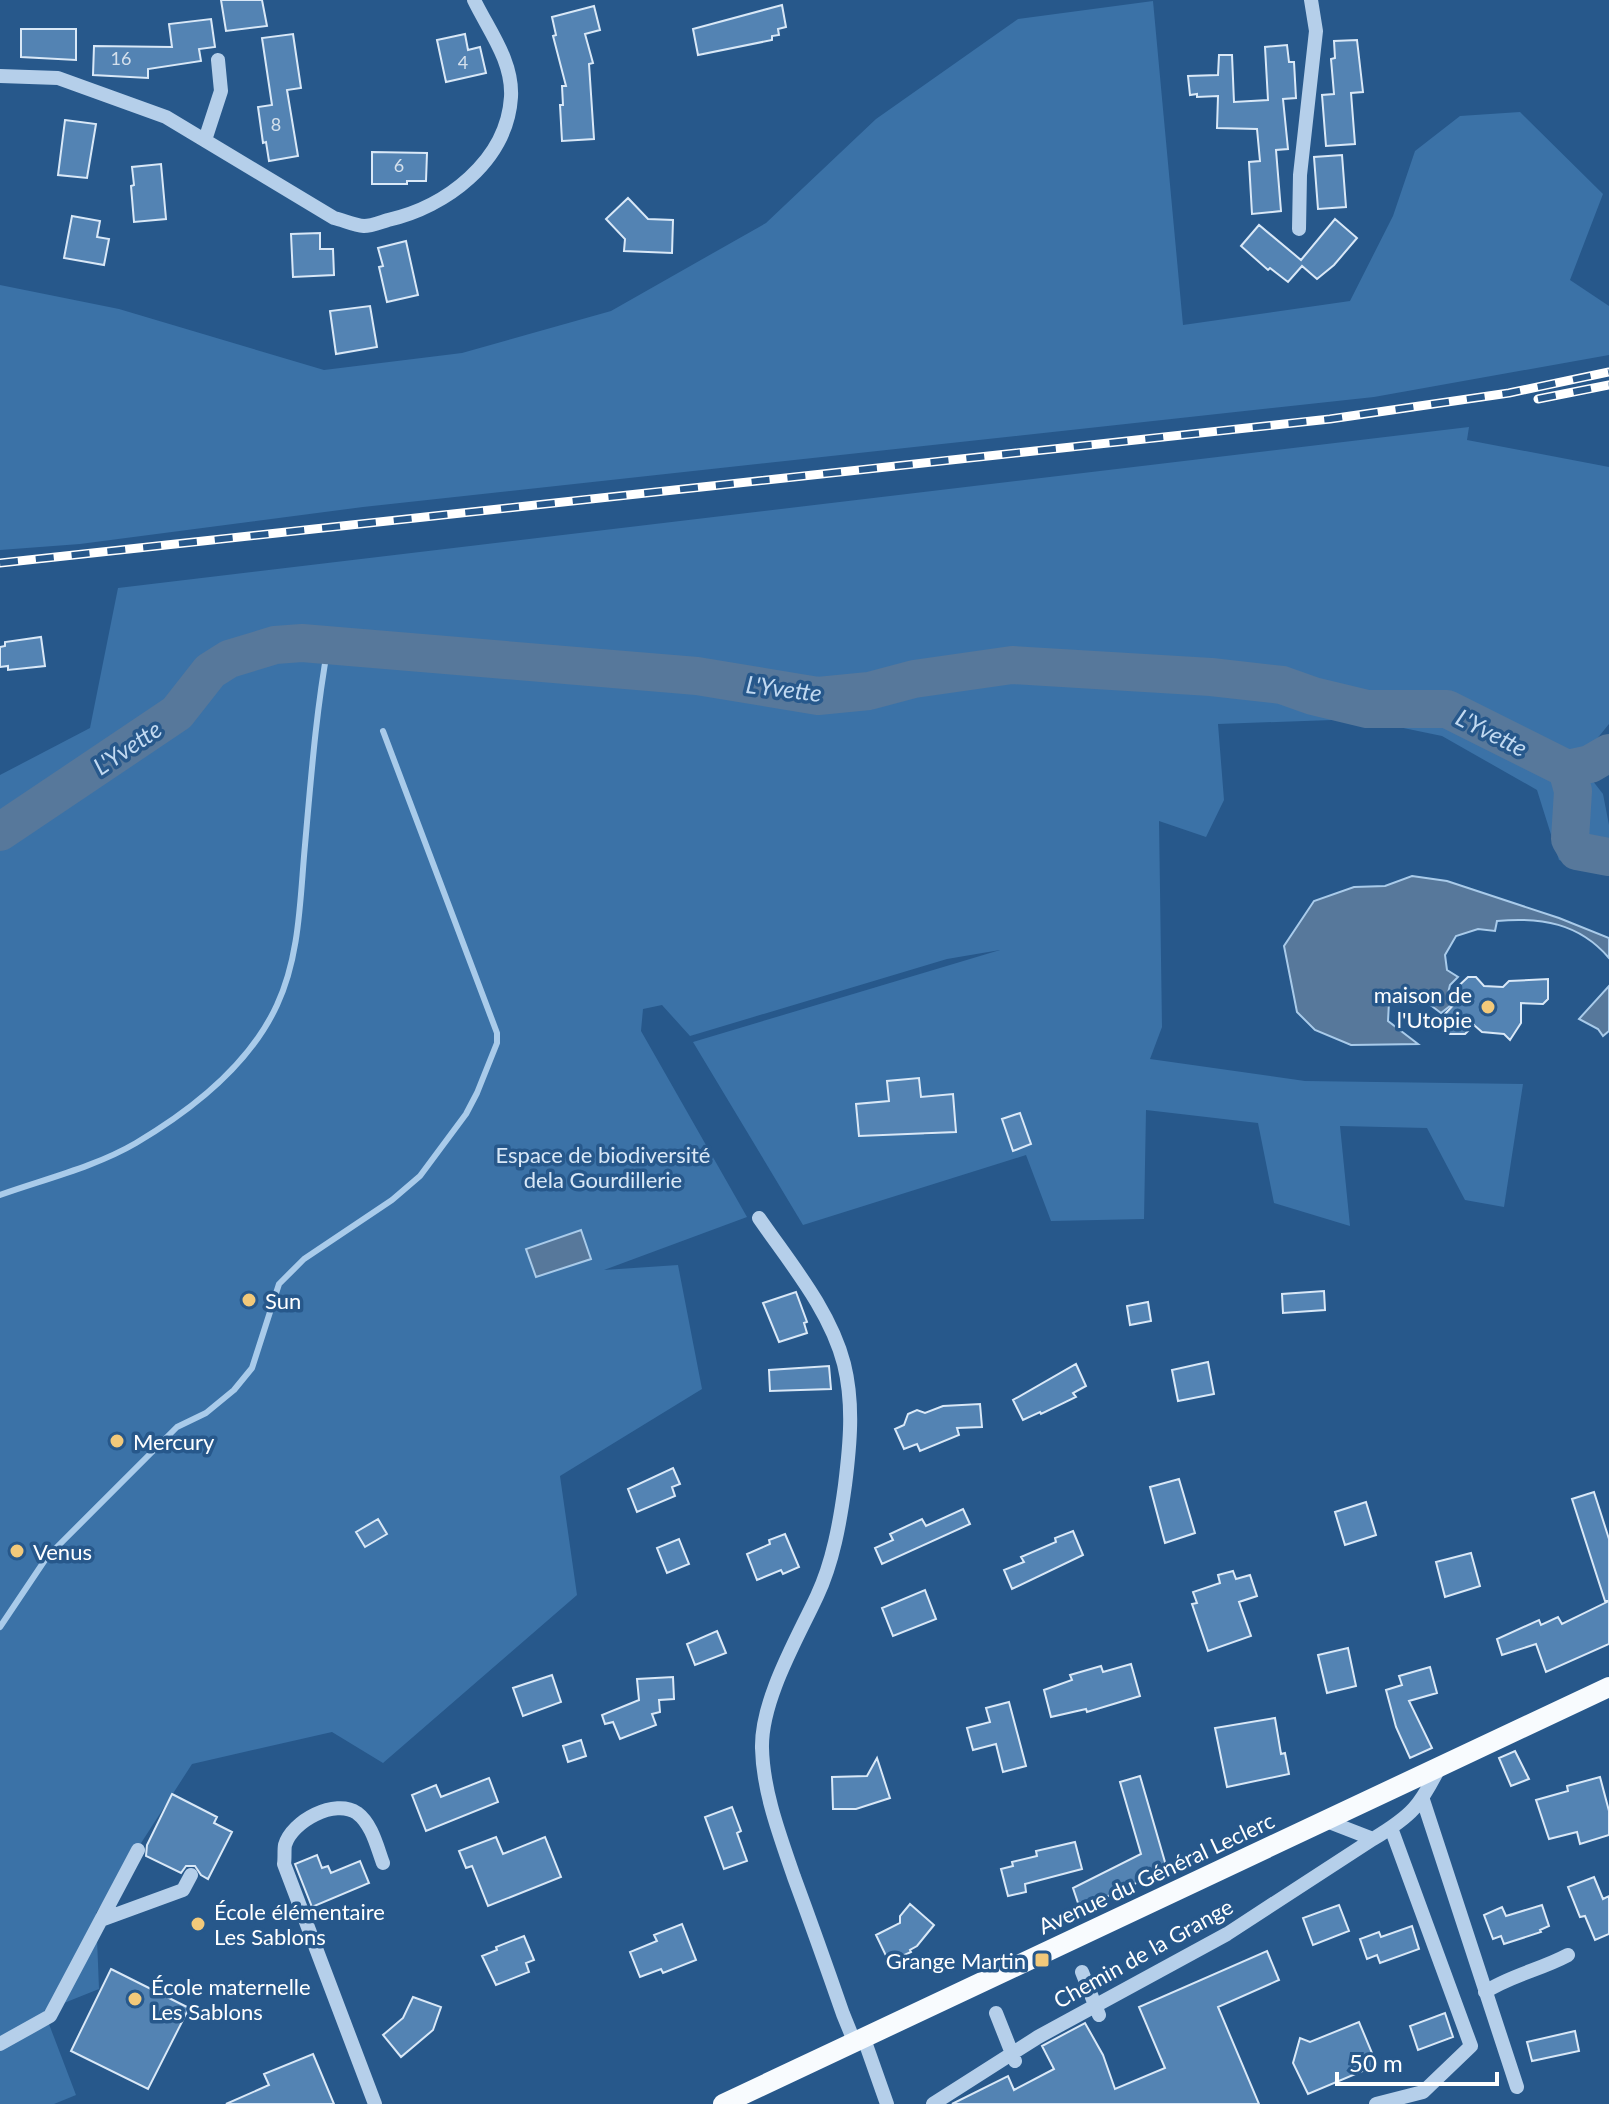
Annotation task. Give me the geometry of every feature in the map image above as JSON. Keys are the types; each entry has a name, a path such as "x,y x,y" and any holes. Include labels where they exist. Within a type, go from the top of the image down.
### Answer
{"main road":[{"name":"Avenue du Général Leclerc","path":"723,2104 1609,1687"}],"street":[{"path":"0,76 58,78 166,117 334,218 364,226 415,214 451,193 477,171 506,128 511,94 503,51 474,0"},
{"path":"1299,229 1300,175 1316,31 1311,0"},
{"path":"205,140 221,91 218,60"},
{"path":"759,1218 801,1277 825,1318 843,1363 850,1402 850,1445 833,1551 819,1592 764,1717 762,1749 766,1782 781,1837 843,2014 859,2038 887,2104"},
{"name":"Chemin de la Grange","path":"933,2104 1227,1934 1410,1816 1423,1800 1441,1764"},
{"path":"1423,1800 1517,2087"},
{"path":"375,2104 284,1864 286,1842 302,1823 327,1808 340,1806 356,1812 368,1824 383,1863"},
{"path":"1324,1820 1373,1839"},
{"path":"1376,2104 1423,2092 1471,2046 1391,1828"},
{"path":"0,2044 50,2016 138,1850"},
{"path":"101,1920 183,1890 191,1875"},
{"path":"1485,1992 1506,1978 1532,1971 1568,1955"},
{"path":"1082,1972 1097,2010"},
{"path":"996,2013 1014,2057"}],"green space":[{"path":"1153,1 1183,325 1350,301 1393,216 1415,151 1460,116 1520,112 1603,194 1570,280 1609,306 1609,355 1374,397 363,507 80,544 0,550 0,285 119,309 324,370 462,353 611,311 766,223 876,119 1018,19"},
{"name":"Espace de biodiversité dela Gourdillerie","path":"1469,427 1467,440 1609,467 1609,724 1578,762 1603,794 1609,825 1609,874 1559,860 1537,790 1442,736 1360,719 1218,724 1224,800 1206,837 1159,821 1162,1027 1150,1059 1305,1081 1523,1084 1504,1207 1465,1200 1427,1128 1340,1126 1350,1226 1274,1203 1258,1123 1146,1110 1144,1219 1051,1221 1026,1155 803,1225 693,1042 1000,950 947,959 690,1036 662,1005 643,1009 641,1031 747,1217 604,1270 678,1265 702,1389 560,1476 577,1595 383,1763 332,1732 192,1764 96,1913 99,1989 44,2011 76,2095 54,2104 0,2104 0,775 90,728 118,588","holes":["887,1081 921,1097 953,1094 956,1132 924,1135 922,1123 891,1134 859,1136 856,1105 889,1101"]}],"shaded area":[{"path":"1412,876 1447,881 1609,938 1609,958 1585,937 1558,925 1529,920 1497,921 1495,931 1478,929 1456,936 1445,955 1447,970 1458,977 1450,985 1448,993 1455,1002 1441,1013 1429,1004 1389,1002 1388,1021 1418,1044 1351,1045 1315,1030 1297,1012 1284,946 1314,901 1354,887 1385,886"},
{"path":"1609,986 1609,1031 1603,1036 1598,1029 1579,1019"},
{"path":"581,1230 591,1259 536,1277 526,1249"}],"building":[{"path":"221,0 262,0 267,26 226,31"},
{"path":"782,5 786,27 778,29 779,35 772,36 772,40 698,55 693,29"},
{"path":"594,6 600,30 585,34 593,63 589,64 594,139 562,141 560,105 563,105 562,86 566,86 553,36 556,35 552,17"},
{"path":"211,19 215,47 199,49 201,61 148,69 148,78 93,75 94,46 172,47 169,24"},
{"path":"21,29 76,29 76,60 21,57"},
{"path":"293,34 301,88 287,90 298,156 269,161 258,107 272,105 262,38"},
{"path":"465,34 468,50 480,47 486,73 446,82 437,40"},
{"path":"1357,40 1363,92 1351,93 1355,144 1326,146 1322,95 1334,94 1331,59 1335,58 1334,41"},
{"path":"1287,45 1289,62 1294,62 1296,98 1283,99 1288,149 1276,150 1281,211 1252,214 1249,162 1260,161 1257,129 1217,128 1218,96 1190,95 1188,76 1218,75 1219,55 1232,55 1234,102 1268,100 1265,47"},
{"path":"65,120 96,124 87,178 58,175"},
{"path":"372,152 427,153 426,181 372,184"},
{"path":"1342,155 1346,207 1318,209 1314,157"},
{"path":"161,164 166,219 134,222 132,167"},
{"path":"628,198 648,219 673,220 672,253 624,251 625,239 606,219"},
{"path":"72,216 100,221 97,237 109,239 104,265 64,258"},
{"path":"1335,219 1357,238 1317,279 1302,266 1288,282 1270,268 1268,270 1241,246 1259,225 1301,260"},
{"path":"320,233 320,249 333,249 334,275 293,277 291,234"},
{"path":"406,241 418,295 387,302 378,248"},
{"path":"370,306 377,347 336,354 330,311"},
{"path":"41,637 45,666 8,670 8,666 0,667 0,647 5,646 5,642"},
{"name":"maison de l'Utopie","path":"1468,977 1476,977 1484,986 1503,987 1509,981 1548,979 1548,999 1543,1004 1521,1003 1521,1023 1510,1040 1504,1034 1482,1032 1474,1025 1465,1034 1445,1034 1445,1014 1458,1000 1451,993"},
{"path":"919,1078 921,1097 953,1094 956,1132 859,1136 856,1104 889,1101 887,1081"},
{"path":"1020,1113 1031,1144 1013,1151 1002,1119"},
{"path":"1324,1291 1325,1310 1283,1313 1282,1294"},
{"path":"796,1292 807,1322 804,1323 807,1333 779,1342 763,1303"},
{"path":"1148,1302 1151,1321 1130,1325 1127,1306"},
{"path":"1208,1362 1214,1394 1178,1401 1172,1370"},
{"path":"1076,1364 1086,1386 1073,1393 1076,1397 1023,1420 1013,1400"},
{"path":"829,1366 831,1389 770,1391 769,1370"},
{"path":"980,1404 982,1427 957,1428 959,1435 920,1451 917,1444 904,1449 895,1429 904,1425 908,1414 917,1410 925,1413 943,1406"},
{"path":"673,1468 680,1484 672,1487 675,1496 637,1512 628,1489"},
{"path":"1179,1479 1195,1533 1165,1543 1150,1487"},
{"path":"1594,1492 1609,1539 1609,1601 1605,1601 1572,1499"},
{"path":"1366,1502 1376,1535 1345,1545 1335,1512"},
{"path":"963,1509 970,1524 882,1564 875,1548 893,1540 890,1534 922,1519 926,1526"},
{"path":"378,1519 387,1534 365,1547 356,1532"},
{"path":"1073,1531 1083,1555 1012,1589 1004,1570 1024,1562 1021,1557"},
{"path":"785,1534 799,1567 783,1574 781,1570 757,1580 747,1554"},
{"path":"679,1539 689,1564 667,1573 657,1548"},
{"path":"1471,1553 1480,1586 1445,1597 1436,1562"},
{"path":"1233,1571 1236,1579 1250,1575 1257,1596 1239,1602 1251,1636 1208,1651 1192,1604 1197,1603 1193,1592 1220,1583 1218,1575"},
{"path":"925,1590 936,1619 893,1636 882,1608"},
{"path":"1609,1601 1609,1644 1546,1672 1536,1644 1502,1655 1497,1639 1539,1620 1541,1625 1558,1617 1562,1624"},
{"path":"717,1631 726,1653 695,1665 687,1644"},
{"path":"1348,1648 1356,1686 1327,1693 1318,1655"},
{"path":"1131,1664 1140,1696 1087,1712 1086,1709 1051,1717 1044,1690 1072,1680 1070,1675 1101,1666 1103,1672"},
{"path":"1430,1667 1437,1693 1409,1701 1432,1748 1410,1758 1396,1727 1386,1690 1402,1685 1399,1676"},
{"path":"552,1675 561,1702 523,1716 513,1688"},
{"path":"673,1677 674,1699 659,1700 660,1712 652,1714 656,1725 620,1739 613,1722 605,1724 602,1715 639,1700 637,1679"},
{"path":"1009,1702 1026,1766 1003,1772 996,1744 973,1750 967,1728 990,1722 986,1708"},
{"path":"1275,1718 1281,1754 1285,1753 1289,1774 1227,1787 1215,1728"},
{"path":"581,1740 586,1756 568,1762 563,1746"},
{"path":"1515,1751 1529,1779 1511,1786 1499,1758"},
{"path":"877,1758 890,1798 856,1809 833,1809 832,1777 867,1776"},
{"path":"1140,1776 1167,1869 1080,1909 1073,1888 1141,1854 1120,1782"},
{"path":"1600,1777 1609,1811 1609,1835 1580,1844 1577,1832 1549,1839 1536,1800 1568,1791 1567,1786"},
{"path":"489,1778 498,1802 426,1831 412,1795 436,1785 441,1797"},
{"path":"172,1794 217,1817 214,1823 232,1832 208,1879 195,1866 186,1866 181,1873 146,1856 147,1845"},
{"path":"732,1807 747,1861 724,1869 705,1817"},
{"path":"496,1837 503,1854 545,1837 561,1877 488,1906 472,1866 466,1868 459,1851"},
{"path":"1075,1842 1082,1869 1025,1884 1026,1892 1008,1896 1001,1869 1013,1866 1012,1862 1037,1856 1036,1851"},
{"path":"317,1855 322,1868 328,1866 331,1873 360,1861 369,1883 312,1907 295,1864"},
{"path":"1594,1877 1603,1899 1609,1896 1609,1934 1595,1940 1585,1916 1580,1917 1568,1887"},
{"path":"910,1904 934,1925 911,1952 889,1962 876,1935 900,1923 900,1916"},
{"path":"1339,1905 1349,1931 1313,1945 1303,1918"},
{"path":"1542,1905 1549,1926 1541,1932 1504,1944 1501,1936 1493,1939 1484,1915 1502,1907 1506,1916"},
{"path":"682,1924 696,1960 663,1973 661,1969 640,1977 630,1952 657,1941 654,1935"},
{"path":"1412,1926 1419,1949 1380,1963 1377,1955 1367,1959 1360,1939 1379,1932 1381,1937"},
{"path":"524,1936 534,1960 526,1963 529,1972 496,1985 482,1956"},
{"path":"1267,1951 1279,1980 1218,2007 1259,2104 952,2104 1008,2076 1014,2090 1054,2069 1042,2046 1085,2023 1103,2055 1115,2089 1165,2068 1139,2007"},
{"path":"111,1969 189,2008 148,2089 71,2051"},
{"path":"413,1997 441,2007 433,2030 401,2057 383,2035 403,2018"},
{"path":"1445,2013 1453,2037 1418,2050 1410,2026"},
{"path":"1359,2022 1377,2065 1308,2094 1293,2063 1300,2038 1310,2042"},
{"path":"1575,2031 1579,2051 1532,2061 1527,2042"},
{"path":"313,2054 334,2104 226,2104 269,2085 264,2074"}],"waterway":[{"name":"L'Yvette","path":"0,832 177,713 210,671 229,659 275,645 302,643 697,676 818,696 869,691 914,679 1012,665 1211,677 1282,685 1367,709 1447,709 1567,769 1590,764 1609,753"},
{"path":"0,1195 104,1159 157,1130 198,1101 235,1067 265,1027 285,986 295,947 314,745 328,646"},
{"path":"0,1627 47,1557 177,1427 206,1413 234,1390 252,1368 279,1284 304,1259 392,1200 420,1176 466,1114 477,1093 497,1043 497,1033 383,731"},
{"path":"1567,769 1573,791 1570,839 1577,851 1609,857"}],"railway":[{"path":"0,563 1330,419 1509,393 1609,372"},
{"path":"1538,399 1609,385"}],"place":[{"name":"maison de l'Utopie","path":"1488,1007"},
{"name":"Sun","path":"249,1300"},
{"name":"Mercury","path":"117,1441"},
{"name":"Venus","path":"17,1551"},
{"name":"École élémentaire Les Sablons","path":"198,1924"},
{"name":"Grange Martin","path":"1042,1960"},
{"name":"École maternelle Les Sablons","path":"135,1999"}]}
